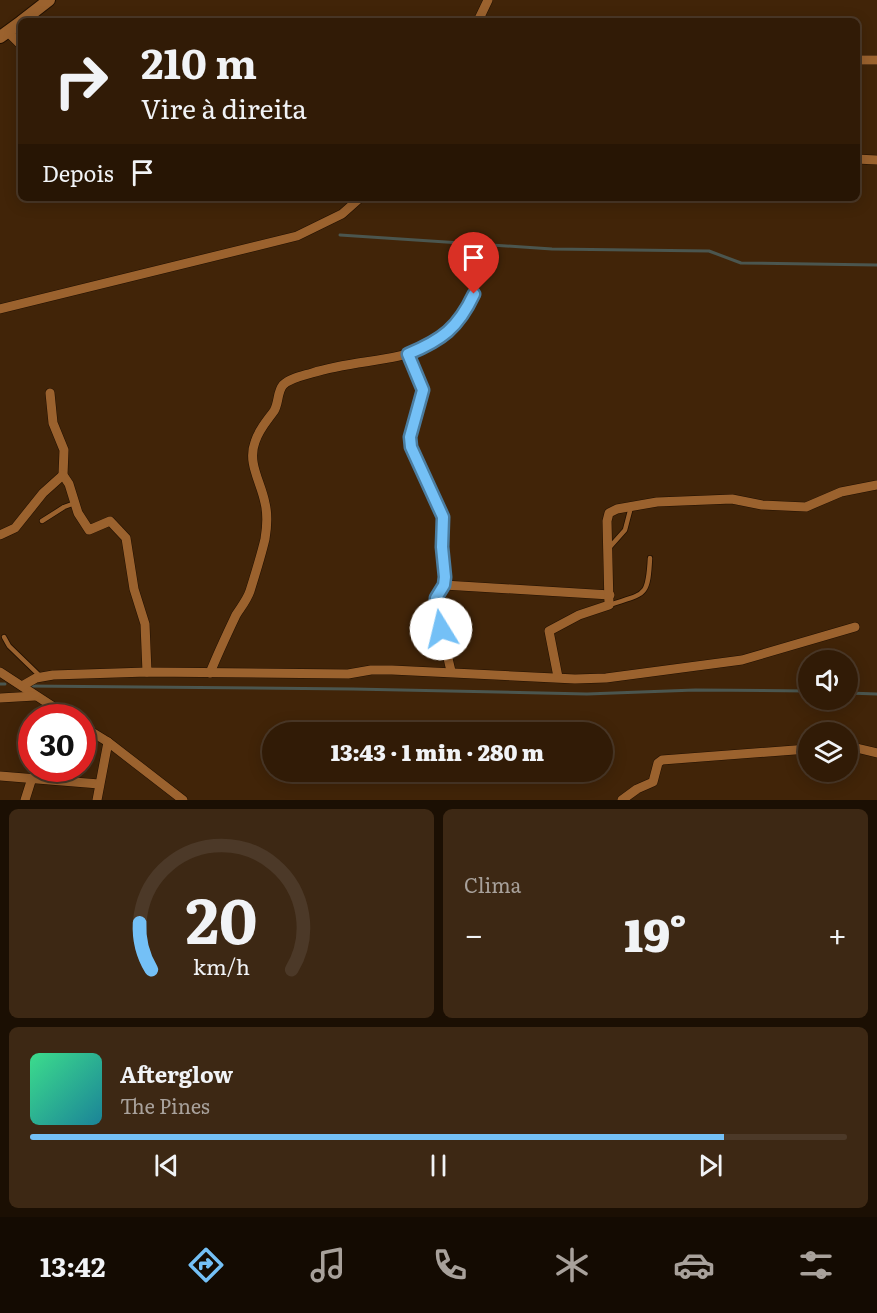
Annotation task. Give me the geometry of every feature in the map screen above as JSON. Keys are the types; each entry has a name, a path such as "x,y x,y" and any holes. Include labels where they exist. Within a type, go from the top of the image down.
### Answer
{"main road":[{"path":"25,18 49,0"},
{"path":"4,34 18,23"}],"street":[{"path":"479,18 488,0"},
{"path":"4,34 18,43"},
{"path":"860,60 877,60"},
{"path":"860,159 877,160"},
{"path":"0,309 297,236 342,214 357,201"},
{"path":"210,673 224,639 249,593 265,539 268,516 252,461 254,443 274,410 283,385 292,379 332,367 408,354 430,345 448,333 466,311 474,294"},
{"path":"408,354 423,390 410,437 411,447 443,517 442,547 445,577 444,585 436,598 436,608 451,671"},
{"path":"0,535 15,528 43,494 63,475 64,450 54,423 50,393"},
{"path":"63,475 69,484 78,513 89,531 110,521 126,538 134,589 145,624 147,672"},
{"path":"610,600 607,521 609,513 617,509 657,502 732,499 762,505 806,507 841,492 877,485"},
{"path":"444,585 610,600"},
{"path":"558,677 549,631 610,600"},
{"path":"22,686 41,677 147,672 348,674 372,670 451,671 587,679 606,678 742,660 855,627"},
{"path":"0,672 48,704"},
{"path":"0,698 35,696"},
{"path":"96,735 183,800"},
{"path":"98,800 108,742"},
{"path":"858,748 877,753"},
{"path":"622,800 637,789 653,782 658,764 662,760 798,750"},
{"path":"0,776 18,777"},
{"path":"25,800 31,782"},
{"path":"77,782 99,784"}],"lane":[{"path":"42,521 75,503"},
{"path":"609,548 624,530 631,507"},
{"path":"610,600 642,594 649,581 650,558"},
{"path":"4,637 41,677"}],"waterway":[{"path":"340,235 552,249 709,251 741,263 877,265"},
{"path":"0,684 5,684"},
{"path":"27,686 587,694 695,690 798,691"},
{"path":"858,693 877,694"}],"route":[{"path":"441,629 436,598 444,585 445,577 442,547 443,517 411,447 410,437 423,390 408,354 430,345 448,333 466,311 474,294"}]}
